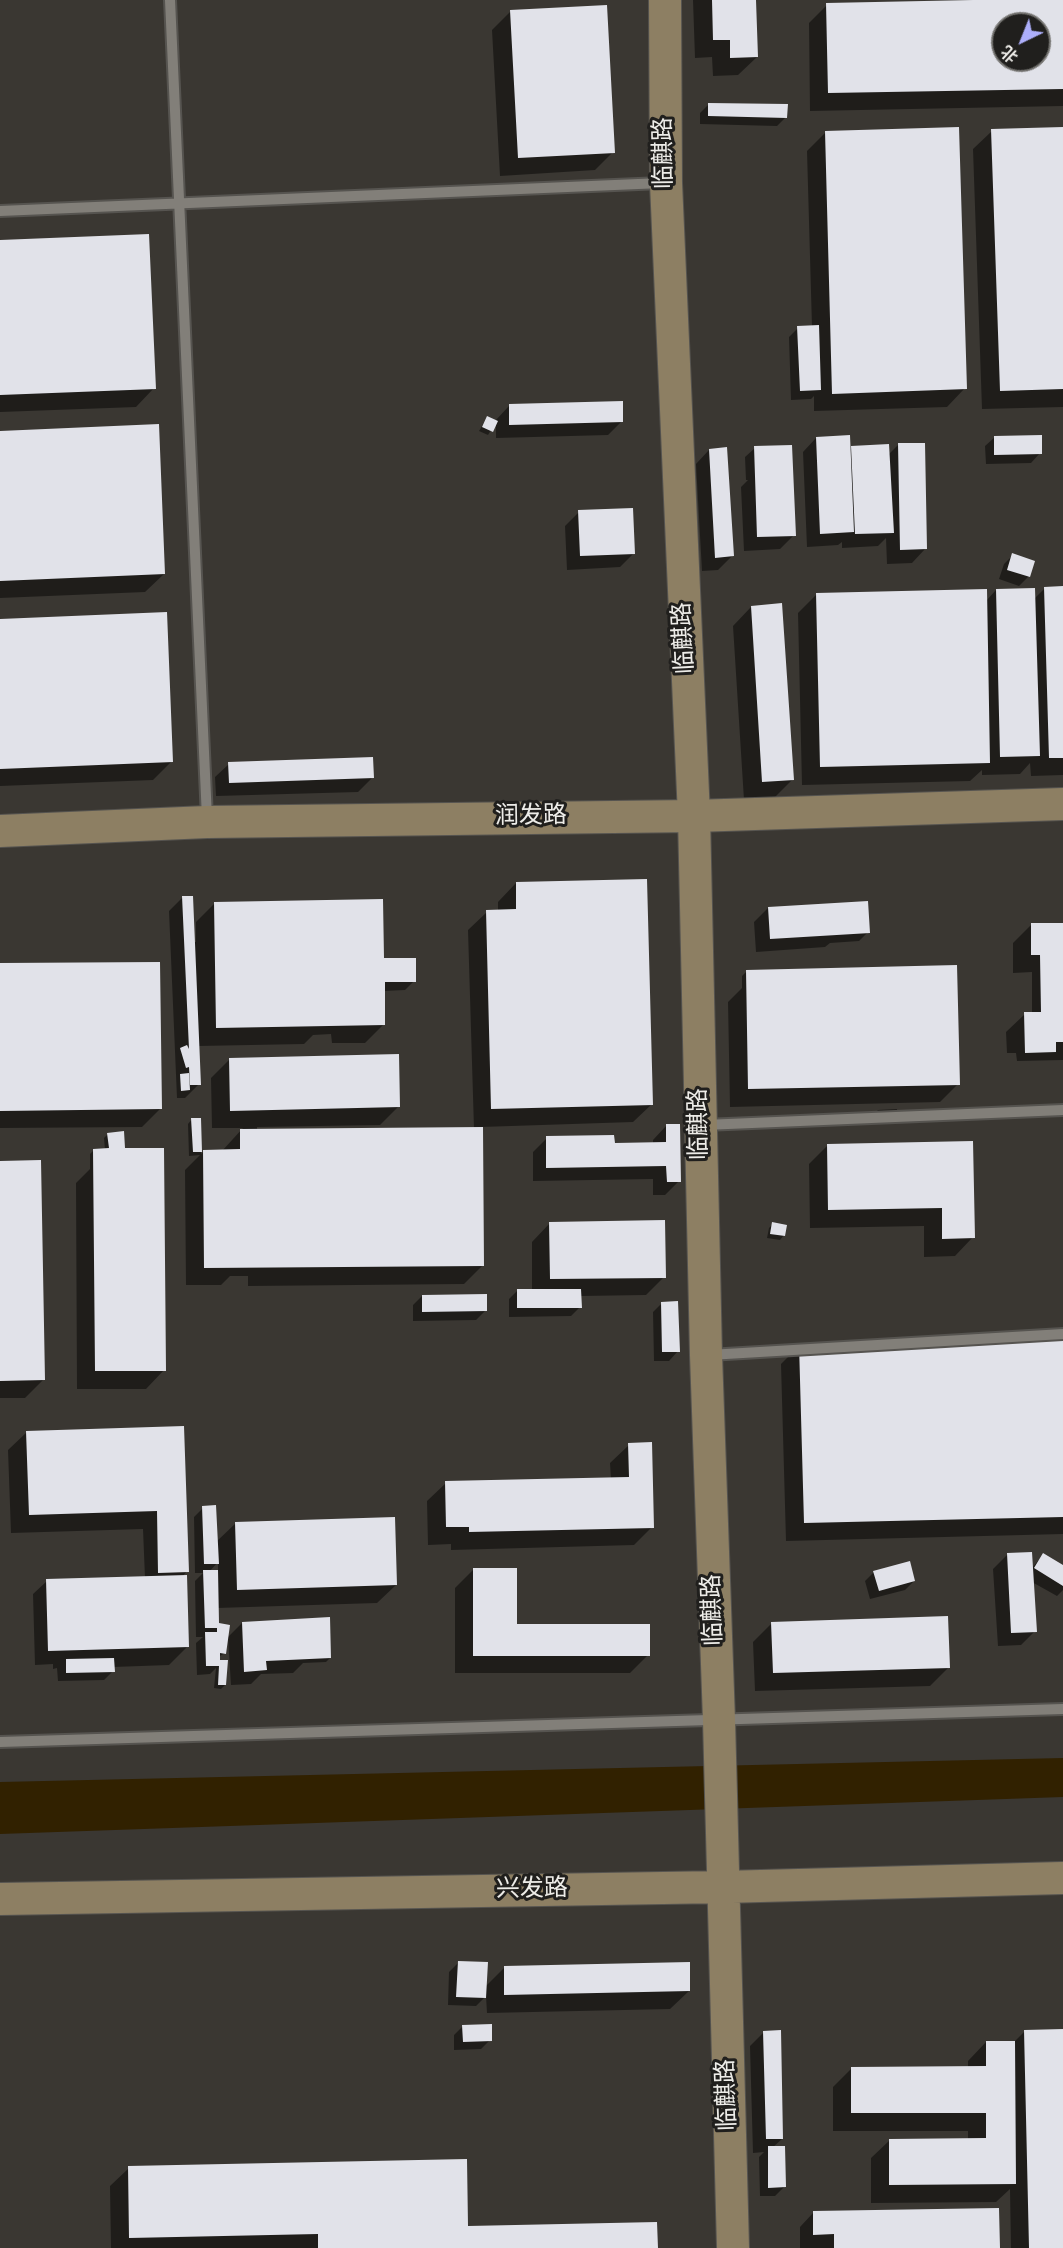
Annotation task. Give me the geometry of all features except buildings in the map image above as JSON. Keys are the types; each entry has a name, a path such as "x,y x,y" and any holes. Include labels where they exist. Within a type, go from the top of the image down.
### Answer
{"street":[{"name":"临麒路","path":"665,0 666,183 694,816 706,1355 719,1720 733,2248"},
{"name":"润发路","path":"0,831 207,822 694,816 1063,804"},
{"name":"兴发路","path":"0,1899 723,1887 1063,1878"}],"lane":[{"path":"170,0 181,204 207,822"},
{"path":"0,211 666,183"},
{"path":"702,1125 1063,1110"},
{"path":"706,1355 1063,1334"},
{"path":"0,1742 1063,1709"}],"shaded area":[{"path":"1063,1758 1063,1797 0,1834 0,1782"}]}
